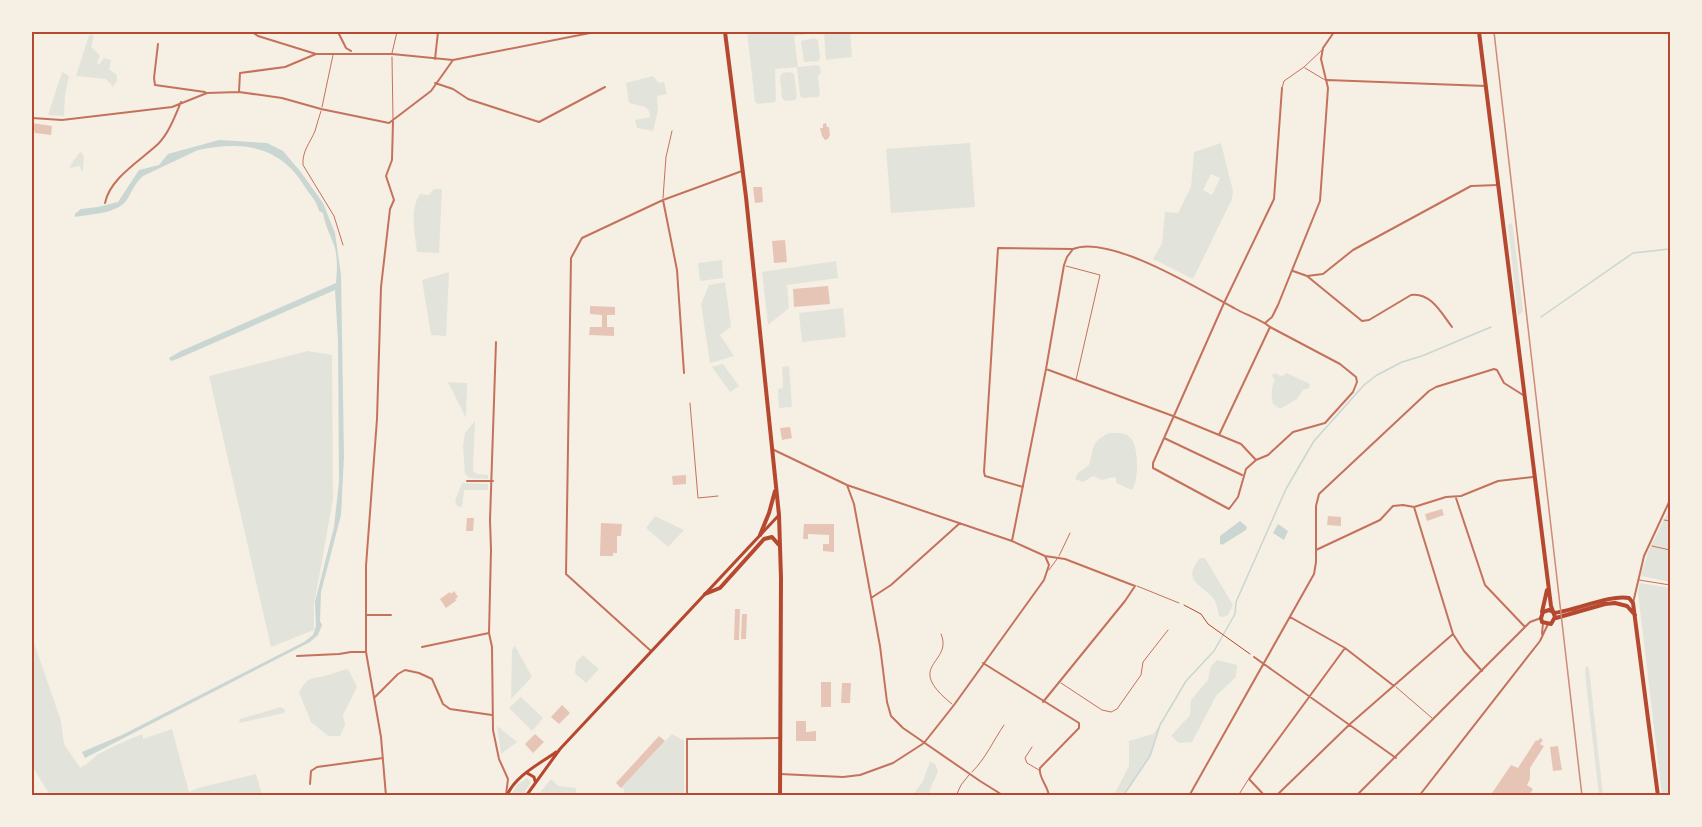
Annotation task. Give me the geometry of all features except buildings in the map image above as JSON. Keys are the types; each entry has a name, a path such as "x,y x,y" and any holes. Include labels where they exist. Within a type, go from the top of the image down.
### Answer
{"main road":[{"path":"725,32 779,515 780,795"},
{"path":"1479,32 1533,477 1554,615 1553,623 1543,620"},
{"path":"760,535 776,487"},
{"path":"526,795 560,749 779,515"},
{"path":"705,594 720,588 764,539 772,537 780,547"},
{"path":"1543,620 1548,583"},
{"path":"1554,615 1619,597 1629,598 1633,603 1658,795"},
{"path":"1543,620 1547,610 1554,615 1610,604 1627,606 1635,615"},
{"path":"506,795 516,781 560,749"},
{"path":"527,773 532,774 535,781"}],"street":[{"path":"252,32 258,36 316,54"},
{"path":"338,32 346,48 353,52"},
{"path":"435,59 438,32"},
{"path":"563,38 564,32"},
{"path":"239,92 240,73 285,67 316,54 353,52 453,60 595,32"},
{"path":"1265,323 1272,317 1320,201 1328,88 1322,67 1323,48 1334,32"},
{"path":"158,44 155,85 207,93 239,92 282,98 384,123 393,121 431,91 453,60"},
{"path":"1326,80 1486,86"},
{"path":"435,83 468,99 539,122 605,87"},
{"path":"1023,487 985,476 984,472 998,248 1073,249 1087,246 1122,253 1157,267 1224,303 1256,320 1265,323 1340,364 1356,377 1357,382 1353,392 1325,423 1293,432 1268,454 1256,460 1246,469 1242,475 1238,497 1229,509 1153,468 1173,416 1224,303 1274,199 1282,88"},
{"path":"32,118 62,120 172,107 207,93"},
{"path":"105,203 107,193 126,172 160,142 182,102"},
{"path":"387,795 384,758 366,652 366,566 377,419 381,287 390,209 394,200 386,176 392,160 393,121"},
{"path":"652,651 566,574 571,258 582,238 663,200 742,171"},
{"path":"1307,276 1323,274 1353,250 1471,186 1498,185"},
{"path":"663,200 677,270 684,373"},
{"path":"1012,541 1064,265 1073,249"},
{"path":"1292,271 1307,276 1362,321 1369,320 1411,295 1417,294 1434,303 1452,327"},
{"path":"1219,435 1270,327"},
{"path":"496,342 493,481 489,529 491,550 489,633 492,647 492,716 499,759 508,779 506,795"},
{"path":"1046,369 1241,444 1256,460"},
{"path":"1189,795 1314,574 1316,506 1319,494 1436,387 1494,369 1508,386 1523,395"},
{"path":"1164,438 1242,475"},
{"path":"772,449 847,485 1135,586 1125,602 1043,702"},
{"path":"1316,550 1380,520 1393,506 1414,507 1446,497 1461,496 1497,481 1533,477"},
{"path":"467,481 493,481"},
{"path":"847,485 854,504 889,710 896,722 1004,795"},
{"path":"1456,496 1485,585 1525,627"},
{"path":"1633,603 1649,546 1671,500"},
{"path":"1414,507 1453,634 1464,651 1482,671"},
{"path":"871,598 891,585 960,523"},
{"path":"780,774 843,777 860,775 893,763 924,742 954,705 1048,571 1048,561 1045,556"},
{"path":"366,615 391,615"},
{"path":"1290,617 1345,648 1394,686"},
{"path":"1356,795 1396,758 1530,622 1543,620 1540,641 1419,795"},
{"path":"422,647 489,633"},
{"path":"1276,795 1350,724 1453,634"},
{"path":"1265,795 1249,779 1345,648"},
{"path":"297,656 366,652"},
{"path":"1254,657 1396,758"},
{"path":"983,663 1079,723 1080,726 1039,770 1049,795"},
{"path":"374,698 405,670 432,679 443,704 450,709 492,716"},
{"path":"687,795 687,739 780,738"},
{"path":"310,784 310,771 316,767 384,758"},
{"path":"508,779 516,781"}],"lane":[{"path":"393,121 392,54 397,32"},
{"path":"1282,88 1284,81 1304,67 1323,48"},
{"path":"333,53 315,130 302,158 303,165 334,216 343,245"},
{"path":"1304,67 1326,80"},
{"path":"663,200 666,157 672,131"},
{"path":"1064,265 1100,275 1076,380"},
{"path":"690,403 698,498 718,496"},
{"path":"1661,519 1671,521"},
{"path":"1048,571 1058,558 1070,533"},
{"path":"1649,546 1671,550"},
{"path":"1638,580 1671,585"},
{"path":"1135,586 1179,603"},
{"path":"1060,682 1102,710 1111,712 1117,709 1141,675 1143,662 1168,630"},
{"path":"941,634 945,644 932,665 932,682 935,689 954,705"},
{"path":"1394,686 1433,720"},
{"path":"956,795 961,784 994,744 996,736 1004,725"},
{"path":"1032,747 1025,758 1027,763 1039,770"},
{"path":"1238,795 1249,779"}],"path":[{"path":"1179,603 1201,614 1208,624 1254,657"}],"shaded area":[{"path":"747,32 816,32 794,36 798,67 818,65 820,67 821,73 818,76 820,95 803,98 800,96 797,67 775,69 775,102 758,104 755,102"},
{"path":"824,32 850,32 852,57 826,60"},
{"path":"91,34 94,36 91,47 100,55 97,63 99,65 104,58 111,60 109,69 117,75 117,81 113,87 106,79 76,76"},
{"path":"814,38 818,40 820,58 818,61 804,62 801,41"},
{"path":"62,72 69,76 64,116 48,115"},
{"path":"782,73 794,74 797,96 795,100 785,101 782,98 780,77"},
{"path":"653,76 659,83 664,82 667,94 657,96 658,111 653,131 637,128 635,120 650,117 649,111 645,107 629,103 626,83"},
{"path":"219,140 267,143 283,151 323,203 335,233 341,275 344,457 341,515 321,592 320,621 322,625 318,635 310,642 85,758 82,752 122,735 304,642 313,635 316,626 315,602 334,527 339,482 338,340 335,290 177,359 171,361 169,358 336,283 335,249 323,213 319,211 315,201 295,173 284,162 259,149 230,146 198,150 143,176 126,201 116,209 75,217 81,209 118,202 139,170 159,165 168,154"},
{"path":"970,143 975,207 891,213 886,149"},
{"path":"1221,143 1233,191 1232,199 1193,279 1153,259 1162,243 1165,212 1178,213 1191,187 1194,152","holes":["1211,174 1220,178 1212,195 1203,190"]},
{"path":"81,152 84,156 82,172 80,166 69,168"},
{"path":"434,189 442,189 439,253 417,252 415,208 420,194 429,195"},
{"path":"1511,223 1523,311 1518,316 1508,225"},
{"path":"722,260 723,278 700,281 698,263"},
{"path":"836,261 838,278 787,285 789,308 768,325 762,272"},
{"path":"449,272 446,336 431,335 422,280"},
{"path":"725,282 731,327 720,335 734,356 710,363 701,304 709,285"},
{"path":"843,308 846,337 802,342 799,313"},
{"path":"308,351 332,355 333,499 314,605 314,630 271,647 209,376"},
{"path":"723,364 739,386 730,392 712,367"},
{"path":"789,366 792,407 779,408 778,389 783,388 782,367"},
{"path":"1274,373 1282,376 1287,373 1310,384 1309,388 1303,390 1297,399 1280,409 1273,404 1272,400"},
{"path":"448,382 467,383 466,418"},
{"path":"475,421 473,471 477,474 488,475 488,479 469,478 465,474 463,445 465,433"},
{"path":"1110,433 1126,434 1133,441 1137,463 1136,479 1132,490 1116,483 1116,478 1113,477 1102,480 1093,476 1083,482 1075,479 1078,473 1089,465 1096,442"},
{"path":"462,483 488,484 488,490 464,490 462,507 457,506 455,501"},
{"path":"1670,508 1670,582 1641,576 1648,552"},
{"path":"655,516 684,530 668,547 646,528"},
{"path":"1240,521 1247,527 1246,530 1222,545 1220,536"},
{"path":"1278,524 1288,531 1284,540 1273,533"},
{"path":"1200,558 1205,558 1233,605 1228,615 1219,616 1215,601 1193,578 1194,566"},
{"path":"1640,583 1670,588 1670,795 1662,795 1638,592"},
{"path":"32,637 61,721 64,744 81,769 97,755 123,742 140,735 143,735 143,739 172,729 189,792 256,774 262,795 50,795 32,766"},
{"path":"515,646 532,677 511,699 512,650"},
{"path":"583,655 599,669 586,683 575,673 576,662"},
{"path":"1217,660 1237,665 1236,677 1216,696 1192,742 1179,743 1171,736 1190,715 1191,700 1208,680 1211,666"},
{"path":"1586,666 1589,668 1603,795 1599,795"},
{"path":"348,669 357,687 343,715 345,725 340,736 328,736 311,722 299,692 306,682 312,679"},
{"path":"521,697 543,718 532,731 509,708"},
{"path":"281,707 285,710 284,713 239,723 240,719"},
{"path":"1160,725 1150,756 1123,795 1114,795 1129,766 1129,741 1153,734"},
{"path":"497,726 517,742 501,754"},
{"path":"672,734 684,741 684,795 624,795 624,789 621,788"},
{"path":"930,762 935,764 938,771 929,795 913,795 923,781"},
{"path":"527,778 531,782 523,795 511,795 517,785"},
{"path":"551,779 558,786 576,788 576,795 538,795"}],"waterway":[{"path":"1541,317 1633,253 1670,249"},
{"path":"1123,796 1150,756 1160,725 1186,681 1214,651 1235,614 1236,602 1286,489 1314,441 1364,385 1377,375 1402,362 1491,327"}],"railway":[{"path":"1494,32 1582,796"}]}
